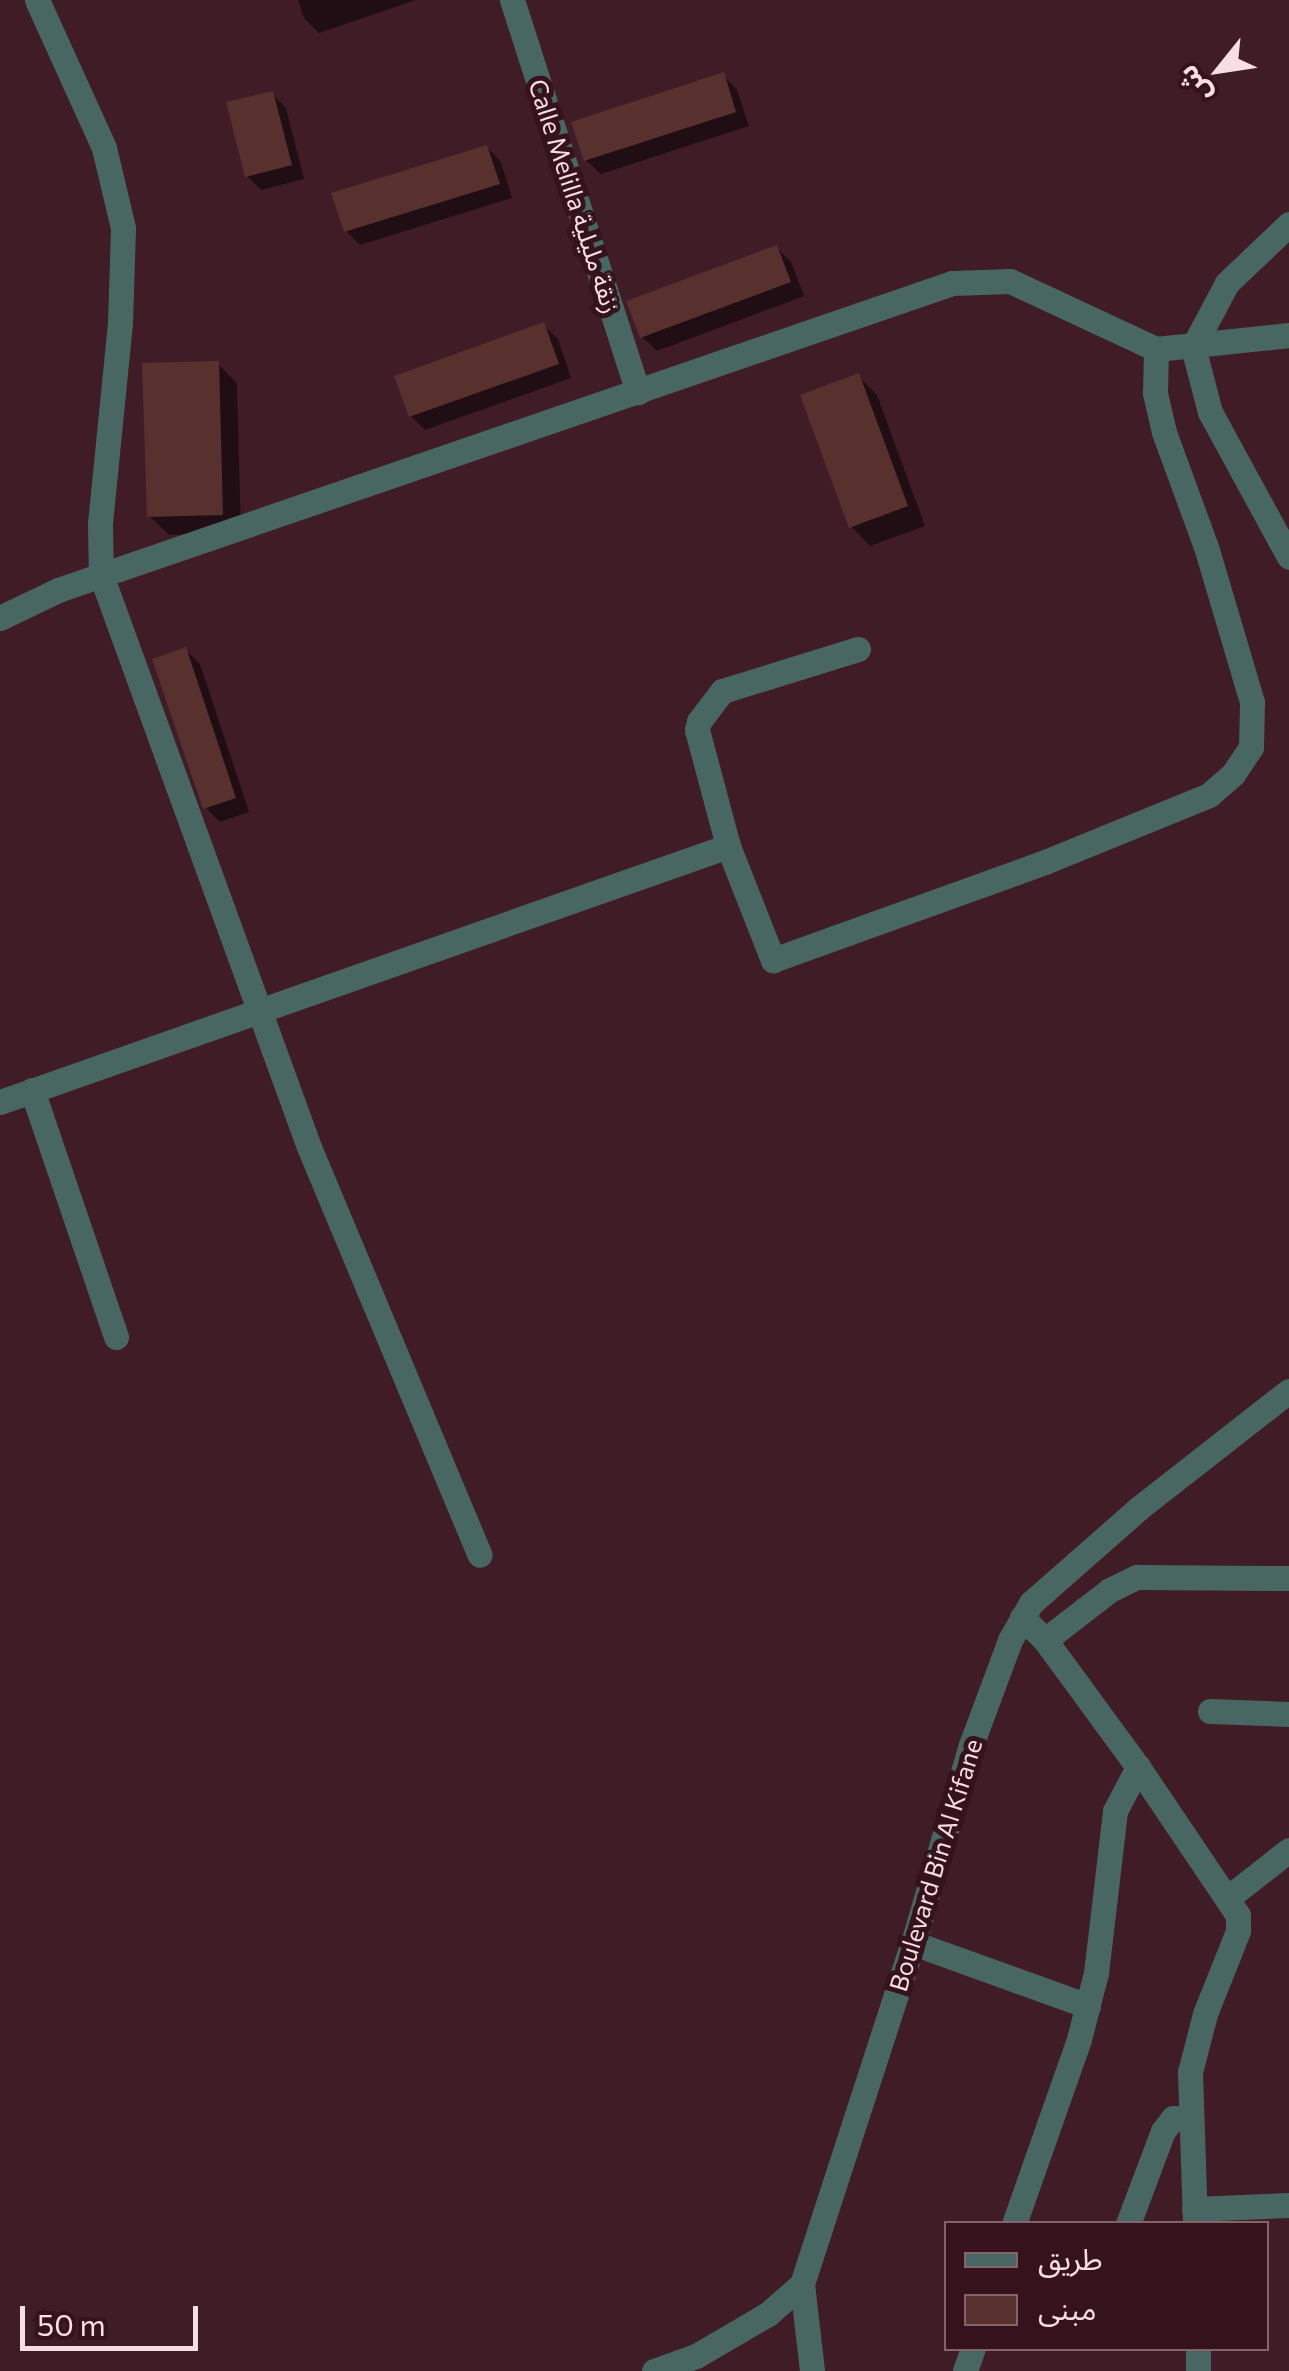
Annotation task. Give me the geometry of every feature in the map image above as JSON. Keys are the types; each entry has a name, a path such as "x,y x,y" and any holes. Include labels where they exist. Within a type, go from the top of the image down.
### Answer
{"street":[{"path":"37,0 104,148 123,228 120,323 100,524 101,575 309,1147 480,1555"},
{"name":"Calle Melilla زنقة مليلية","path":"512,0 638,392"},
{"path":"1289,224 1226,283 1193,348 1210,412 1289,557"},
{"path":"0,618 58,590 952,283 987,279 1035,291 1156,349 1289,335"},
{"path":"858,649 722,691 704,712 697,730 728,846 773,960 1044,862 1209,795 1233,774 1252,747 1252,702 1206,546 1164,432 1155,393 1156,349"},
{"path":"0,1102 728,846"},
{"path":"32,1090 116,1337"},
{"name":"Boulevard Bin Al Kifane","path":"802,2284 913,1944 970,1744 1022,1617 1048,1585 1289,1390"},
{"path":"1045,1640 1110,1590 1137,1577 1289,1578"},
{"path":"1022,1617 1045,1640 1138,1767 1238,1915 1238,1931 1190,2072 1195,2216 1289,2205"},
{"path":"1210,1710 1289,1714"},
{"path":"1015,2221 1088,2006 1096,1973 1114,1810 1138,1767"},
{"path":"1229,1898 1289,1850"},
{"path":"913,1944 1088,2006"},
{"path":"1129,2221 1163,2131 1173,2118 1192,2119"},
{"path":"654,2371 696,2356 753,2323 802,2284"},
{"path":"802,2284 805,2339 812,2371"}],"building":[{"path":"724,72 736,112 584,161 571,122"},
{"path":"273,91 292,165 245,177 226,102"},
{"path":"487,145 500,184 344,232 331,193"},
{"path":"777,245 791,282 640,338 626,301"},
{"path":"544,322 559,364 409,417 394,376"},
{"path":"219,361 223,515 147,517 142,363"},
{"path":"859,373 908,506 849,528 800,395"},
{"path":"186,647 236,798 203,809 152,659"}]}
